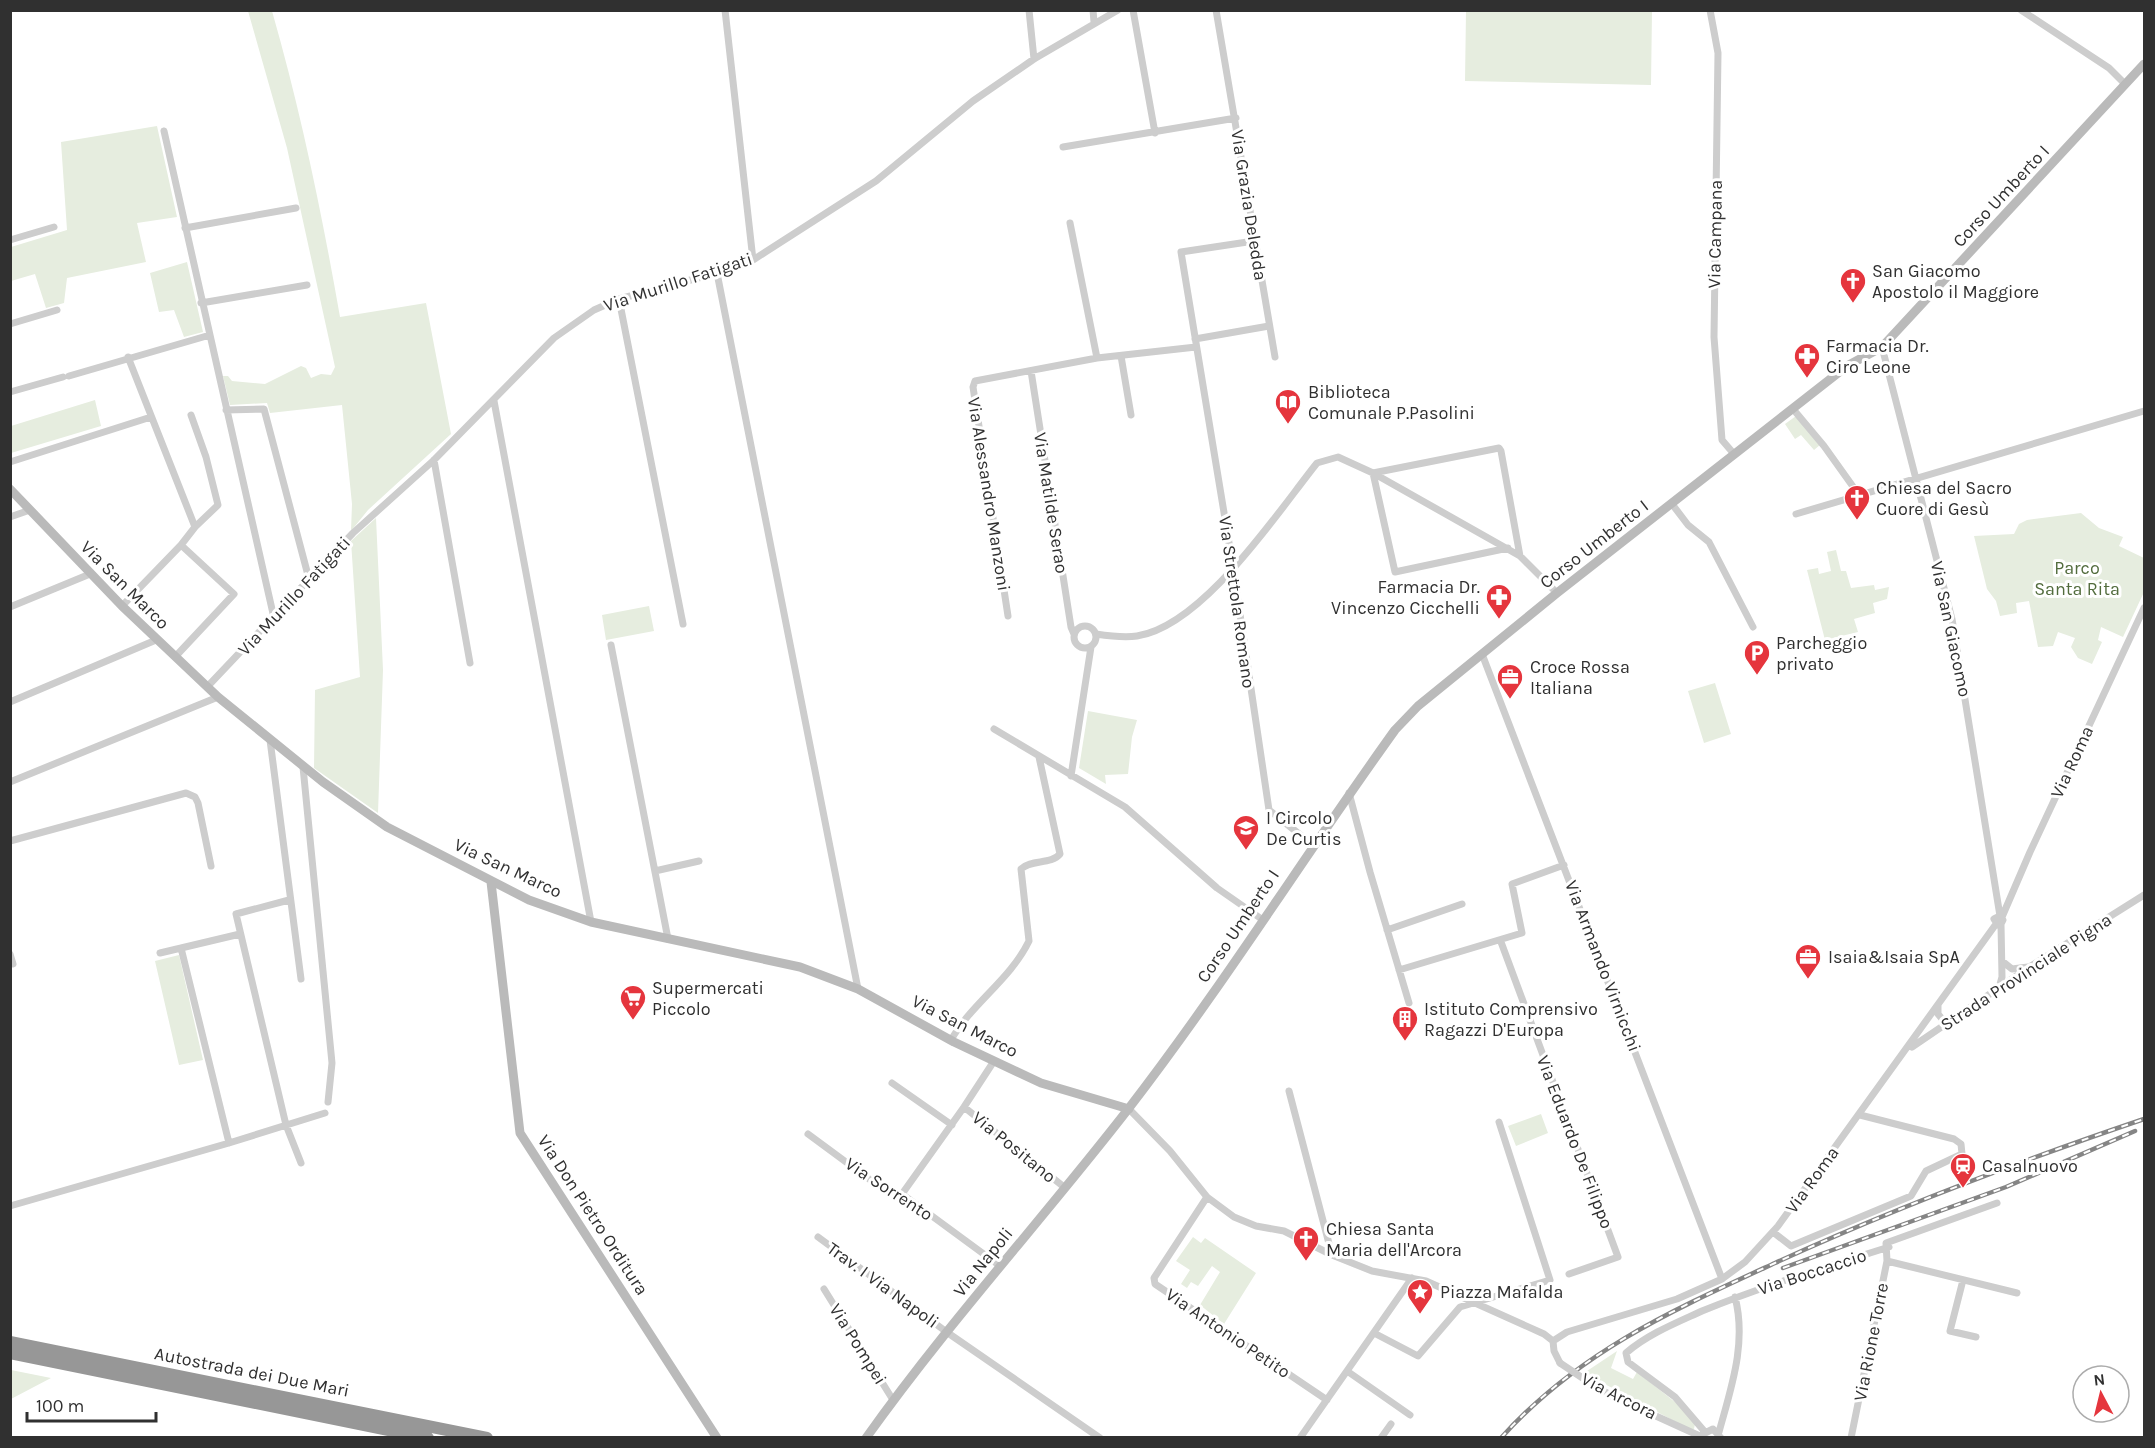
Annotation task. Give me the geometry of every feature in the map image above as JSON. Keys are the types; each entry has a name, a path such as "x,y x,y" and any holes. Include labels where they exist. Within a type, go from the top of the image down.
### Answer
{"highway":[{"name":"Autostrada dei Due Mari","path":"10,1342 487,1437"},
{"name":"Autostrada dei Due Mari","path":"10,1353 428,1437"}],"main road":[{"name":"Corso Umberto I","path":"1128,1109 1263,920 1349,793 1402,722 1418,706 1557,593 1734,454 1847,366 1882,347 2145,64"},
{"name":"Via San Marco","path":"10,489 90,574 156,640 218,697 303,767 387,827 529,900 591,922 800,966 858,989 951,1040 1041,1083 1128,1109"},
{"name":"Via Don Pietro Orditura","path":"491,882 520,1133 717,1437"},
{"name":"Via Napoli","path":"866,1437 1000,1266 1128,1109"}],"street":[{"path":"725,10 753,260"},
{"path":"1029,10 1034,58"},
{"path":"1093,10 1094,22"},
{"name":"Via Murillo Fatigati","path":"207,686 353,533 434,460 554,338 594,310 619,299 717,273 753,260 876,181 972,101 1034,58 1118,10"},
{"path":"1133,10 1155,133"},
{"name":"Via Grazia Deledda","path":"1216,10 1275,357"},
{"name":"Via Campana","path":"1710,10 1718,53 1714,338 1722,440 1734,454"},
{"path":"2021,10 2109,68 2125,84"},
{"path":"1063,147 1236,118"},
{"path":"164,131 201,303 274,618"},
{"path":"185,228 296,208"},
{"path":"1070,223 1097,358"},
{"path":"10,240 54,227"},
{"name":"Via Strettola Romano","path":"1254,241 1181,252 1233,567 1269,810 1313,845"},
{"path":"717,273 858,989"},
{"path":"201,303 307,285"},
{"path":"619,299 683,624"},
{"path":"10,324 57,310"},
{"path":"1196,339 1269,326"},
{"path":"10,392 210,335"},
{"name":"Via Alessandro Manzoni","path":"1008,616 972,387 975,381 1097,358 1196,347"},
{"name":"Via San Giacomo","path":"1882,347 1952,619 2000,920"},
{"path":"1121,356 1131,415"},
{"path":"128,357 195,527"},
{"name":"Via Matilde Serao","path":"1031,371 1071,627 1074,634"},
{"path":"494,401 591,922"},
{"path":"226,410 264,409 309,579"},
{"path":"1793,410 1859,495"},
{"path":"1796,514 2145,411"},
{"path":"122,606 218,505 206,457 191,416"},
{"path":"10,462 151,417"},
{"path":"1373,473 1499,448 1502,451 1520,556"},
{"path":"1096,634 1137,636 1153,632 1195,606 1233,567 1317,463 1338,458 1373,473 1508,548 1520,556 1557,593"},
{"path":"434,460 470,663"},
{"path":"1373,473 1395,572 1508,548"},
{"path":"1672,504 1688,525 1709,542 1753,627"},
{"path":"10,518 30,510"},
{"path":"175,657 234,594 181,544"},
{"path":"10,608 90,574"},
{"name":"Via Roma","path":"1553,1341 1567,1332 1677,1299 1722,1279 1745,1262 1773,1232 1908,1050 2000,920 2145,608"},
{"path":"1071,776 1091,646 1096,634 1092,628 1085,626 1078,628 1074,634 1077,645 1084,648 1091,646"},
{"path":"10,702 156,640"},
{"path":"611,645 668,939"},
{"name":"Via Armando Virnicchi","path":"1482,654 1722,1279"},
{"path":"10,782 218,697"},
{"path":"994,729 1125,807 1217,888 1263,920"},
{"path":"270,740 288,900 301,979"},
{"path":"951,1040 965,1018 1008,974 1029,941 1021,869 1025,865 1054,859 1060,854 1039,757"},
{"path":"303,767 332,1063 328,1102"},
{"path":"10,841 186,793 195,797 198,803 211,866"},
{"path":"1349,793 1409,1003"},
{"path":"655,871 699,861"},
{"path":"1399,970 1501,942 1522,933 1512,884 1564,866"},
{"name":"Strada Provinciale Pigna","path":"1908,1050 2031,966 2145,895"},
{"path":"288,900 236,914 286,1125 301,1163"},
{"path":"1387,930 1462,904"},
{"name":"Via Roma","path":"1999,988 2002,977 2000,920"},
{"path":"160,953 240,934"},
{"name":"Via Eduardo De Filippo","path":"1501,942 1618,1257 1569,1274"},
{"path":"181,948 229,1143"},
{"path":"10,954 13,964"},
{"path":"2002,961 2012,969 2031,966"},
{"path":"1938,1005 1938,1014 1942,1020 1953,1019"},
{"name":"Via Positano","path":"902,1194 952,1125 994,1061"},
{"name":"Via Positano","path":"891,1083 952,1125"},
{"path":"1289,1091 1332,1255"},
{"name":"Via Positano","path":"964,1107 1064,1187"},
{"path":"1128,1109 1170,1151 1207,1197 1233,1217 1256,1226 1284,1231 1332,1255 1372,1271 1426,1281 1544,1334 1553,1341"},
{"path":"10,1206 325,1113"},
{"path":"1773,1232 1791,1246 1852,1222 1911,1196 1926,1171 1962,1154 1961,1144 1954,1139 1860,1115"},
{"path":"1374,1333 1418,1356 1460,1307 1550,1280 1499,1122"},
{"name":"Via Sorrento","path":"808,1134 888,1193 902,1194 1000,1266"},
{"name":"Via Antonio Petito","path":"1207,1197 1154,1278 1155,1284 1327,1400"},
{"name":"Via Boccaccio","path":"1703,1435 1675,1397 1628,1362 1626,1353 1639,1342 1677,1322 1735,1298 1889,1247 1887,1243 1997,1203"},
{"name":"Trav. I Via Napoli","path":"818,1237 948,1332 1100,1437"},
{"name":"Via Rione Torre","path":"1851,1437 1889,1247"},
{"path":"1887,1262 2017,1293"},
{"path":"1300,1437 1412,1278"},
{"path":"1963,1280 1950,1331 1976,1337"},
{"name":"Via Pompei","path":"824,1289 893,1400"},
{"path":"1720,1435 1740,1341 1741,1319 1735,1298"},
{"name":"Via Arcora","path":"1553,1341 1554,1351 1560,1363 1612,1396 1691,1435 1703,1435 1713,1429 1720,1435"},
{"path":"1347,1371 1410,1415"},
{"path":"1381,1437 1391,1424"}],"green space":[{"path":"248,11 272,11 310,163 340,317 426,303 451,434 368,510 351,531 352,504 342,405 270,413 267,403 230,405 223,376 228,376 232,381 265,384 301,366 306,368 311,378 321,374 331,375 335,367 287,148"},
{"path":"1466,11 1652,11 1651,85 1465,81"},
{"path":"157,126 177,217 137,223 146,262 67,278 64,303 46,308 35,274 11,281 11,247 67,230 61,142"},
{"path":"187,262 203,332 184,337 174,310 159,312 150,273"},
{"path":"95,400 101,426 11,453 11,426"},
{"path":"1796,416 1820,445 1814,450 1801,435 1795,439 1785,424"},
{"name":"Parco Santa Rita","path":"2081,513 2099,528 2123,537 2119,546 2144,558 2144,592 2123,637 2101,627 2098,640 2102,642 2092,664 2078,658 2071,647 2075,638 2058,632 2053,646 2038,647 2029,601 2016,603 2017,613 2000,616 1996,601 1987,589 1974,536 2014,534 2019,524 2027,520"},
{"path":"376,518 383,670 378,813 314,768 315,690 360,677 351,541"},
{"path":"1836,550 1841,571 1846,571 1851,588 1874,585 1875,590 1889,587 1887,599 1873,603 1875,613 1854,619 1858,632 1825,640 1807,570 1818,568 1819,574 1831,571 1827,552"},
{"path":"649,606 654,631 606,640 602,615"},
{"path":"1715,683 1731,734 1704,743 1688,691"},
{"path":"1088,711 1137,720 1132,737 1128,774 1105,775 1106,784 1079,768"},
{"path":"179,955 203,1060 179,1065 155,961"},
{"path":"1541,1114 1548,1133 1516,1146 1508,1126"},
{"path":"1193,1237 1201,1243 1205,1238 1256,1273 1224,1324 1200,1305 1220,1272 1212,1266 1198,1286 1191,1282 1187,1288 1181,1284 1190,1270 1176,1261"},
{"path":"1617,1351 1611,1368 1633,1379 1637,1372 1680,1406 1695,1424 1694,1429 1691,1430 1584,1373"},
{"path":"11,1370 51,1378 11,1399"}],"railway":[{"path":"1501,1438 1562,1381 1595,1357 1664,1316 1700,1298 1912,1204 2051,1151 2144,1119"},
{"path":"1783,1268 2006,1187 2135,1131"}],"place":[{"name":"San Giacomo Apostolo il Maggiore","path":"1853,304"},
{"name":"Farmacia Dr. Ciro Leone","path":"1807,379"},
{"name":"Biblioteca Comunale P.Pasolini","path":"1288,425"},
{"name":"Chiesa del Sacro Cuore di Gesù","path":"1857,521"},
{"name":"Farmacia Dr. Vincenzo Cicchelli","path":"1499,620"},
{"name":"Parcheggio privato","path":"1757,676"},
{"name":"Croce Rossa Italiana","path":"1510,700"},
{"name":"I Circolo De Curtis","path":"1246,851"},
{"name":"Isaia&Isaia SpA","path":"1808,980"},
{"name":"Supermercati Piccolo","path":"633,1021"},
{"name":"Istituto Comprensivo Ragazzi D'Europa","path":"1405,1042"},
{"name":"Casalnuovo","path":"1963,1189"},
{"name":"Chiesa Santa Maria dell'Arcora","path":"1306,1262"},
{"name":"Piazza Mafalda","path":"1420,1315"}]}
